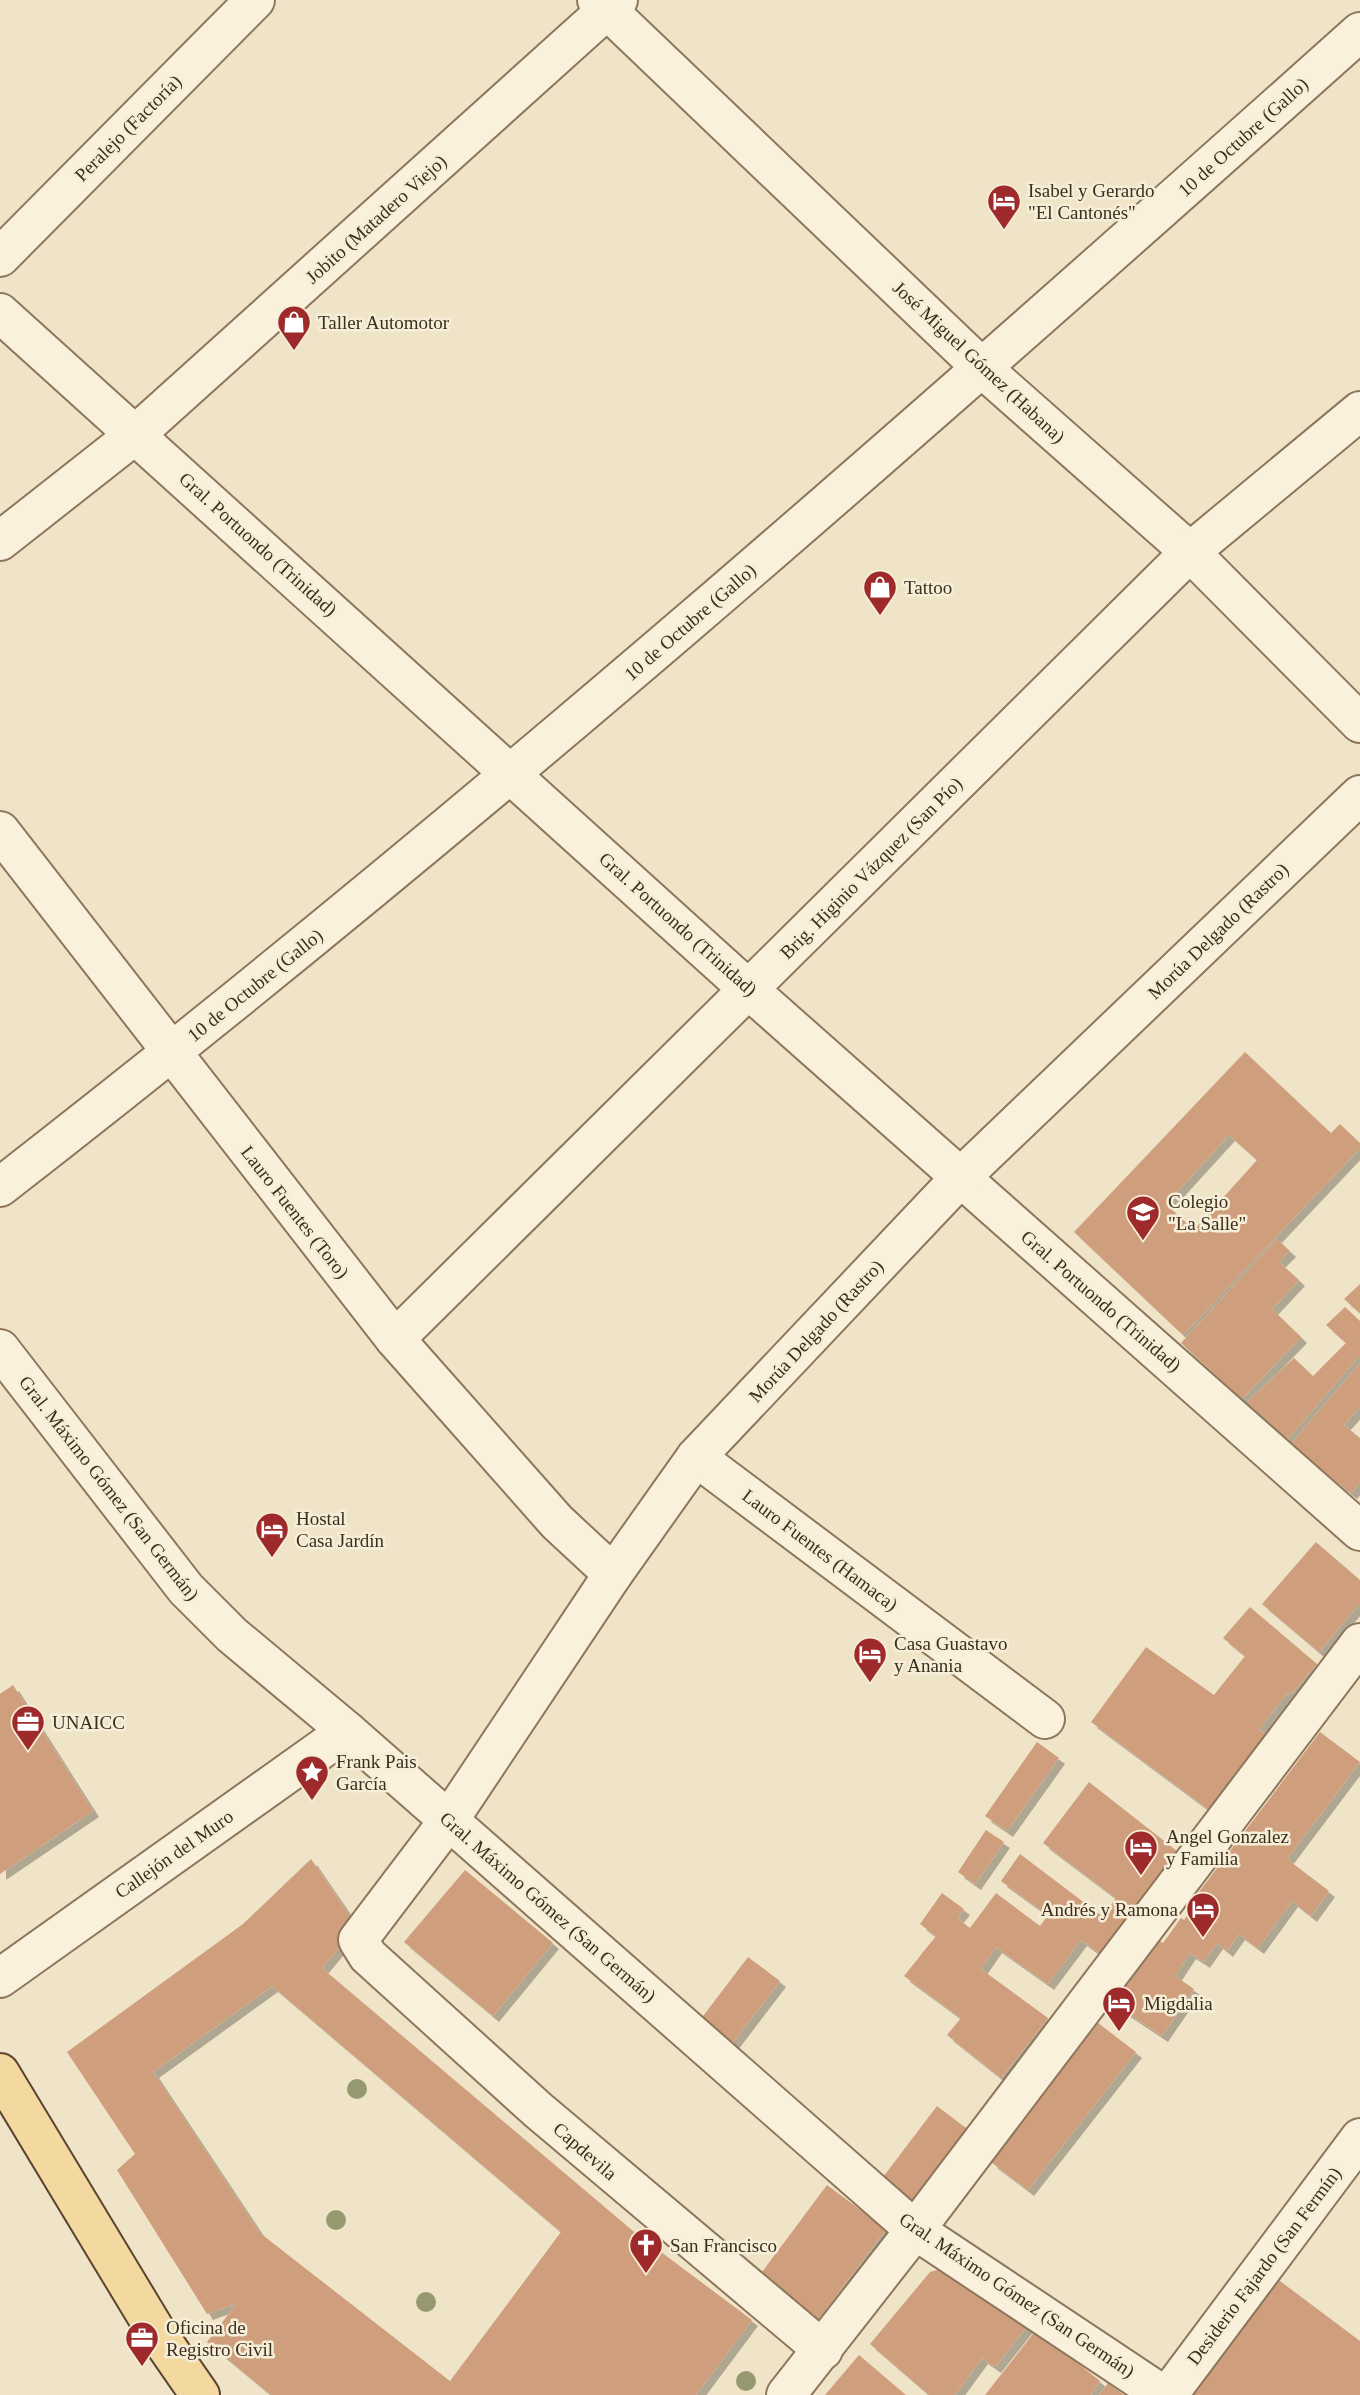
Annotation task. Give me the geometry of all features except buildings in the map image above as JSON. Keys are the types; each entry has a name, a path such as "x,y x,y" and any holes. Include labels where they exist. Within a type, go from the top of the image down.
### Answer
{"main road":[{"path":"0,2073 157,2333 200,2395"}],"street":[{"name":"Peralejo (Factoría)","path":"0,257 255,0"},
{"name":"José Miguel Gómez (Habana)","path":"608,4 983,369 1190,552 1360,723"},
{"name":"Jobito (Matadero Viejo)","path":"0,541 136,434 608,4"},
{"name":"10 de Octubre (Gallo)","path":"0,1187 172,1054 513,774 983,369 1360,32"},
{"name":"Gral. Portuondo (Trinidad)","path":"0,313 748,989 961,1177 1353,1510"},
{"name":"Brig. Higinio Vázquez (San Pío)","path":"395,1339 1190,552 1360,411"},
{"name":"Morúa Delgado (Rastro)","path":"358,1940 449,1820 613,1574 696,1457 961,1177 1360,795"},
{"name":"Lauro Fuentes (Toro)","path":"0,831 395,1339 557,1522 613,1574"},
{"name":"Gral. Máximo Gómez (San Germán)","path":"0,1349 186,1589 232,1635 347,1731 915,2230 1165,2395"},
{"name":"Lauro Fuentes (Hamaca)","path":"696,1457 1045,1720"},
{"path":"786,2395 915,2230 1360,1643"},
{"name":"Callejón del Muro","path":"0,1978 347,1731"},
{"name":"Capdevila","path":"358,1940 368,1956 538,2110 823,2350"},
{"name":"Desiderio Fajardo (San Fermín)","path":"1165,2395 1360,2138"}],"place":[{"name":"Isabel y Gerardo \"El Cantonés\"","path":"1004,231"},
{"name":"Taller Automotor","path":"294,352"},
{"name":"Tattoo","path":"880,617"},
{"name":"Colegio \"La Salle\"","path":"1143,1242"},
{"name":"Hostal Casa Jardín","path":"272,1559"},
{"name":"Casa Guastavo y Anania","path":"870,1684"},
{"name":"UNAICC","path":"28,1752"},
{"name":"Frank Pais García","path":"312,1802"},
{"name":"Angel Gonzalez y Familia","path":"1141,1877"},
{"name":"Andrés y Ramona","path":"1203,1939"},
{"name":"Migdalia","path":"1119,2033"},
{"name":"San Francisco","path":"646,2275"},
{"name":"Oficina de Registro Civil","path":"142,2368"}]}
